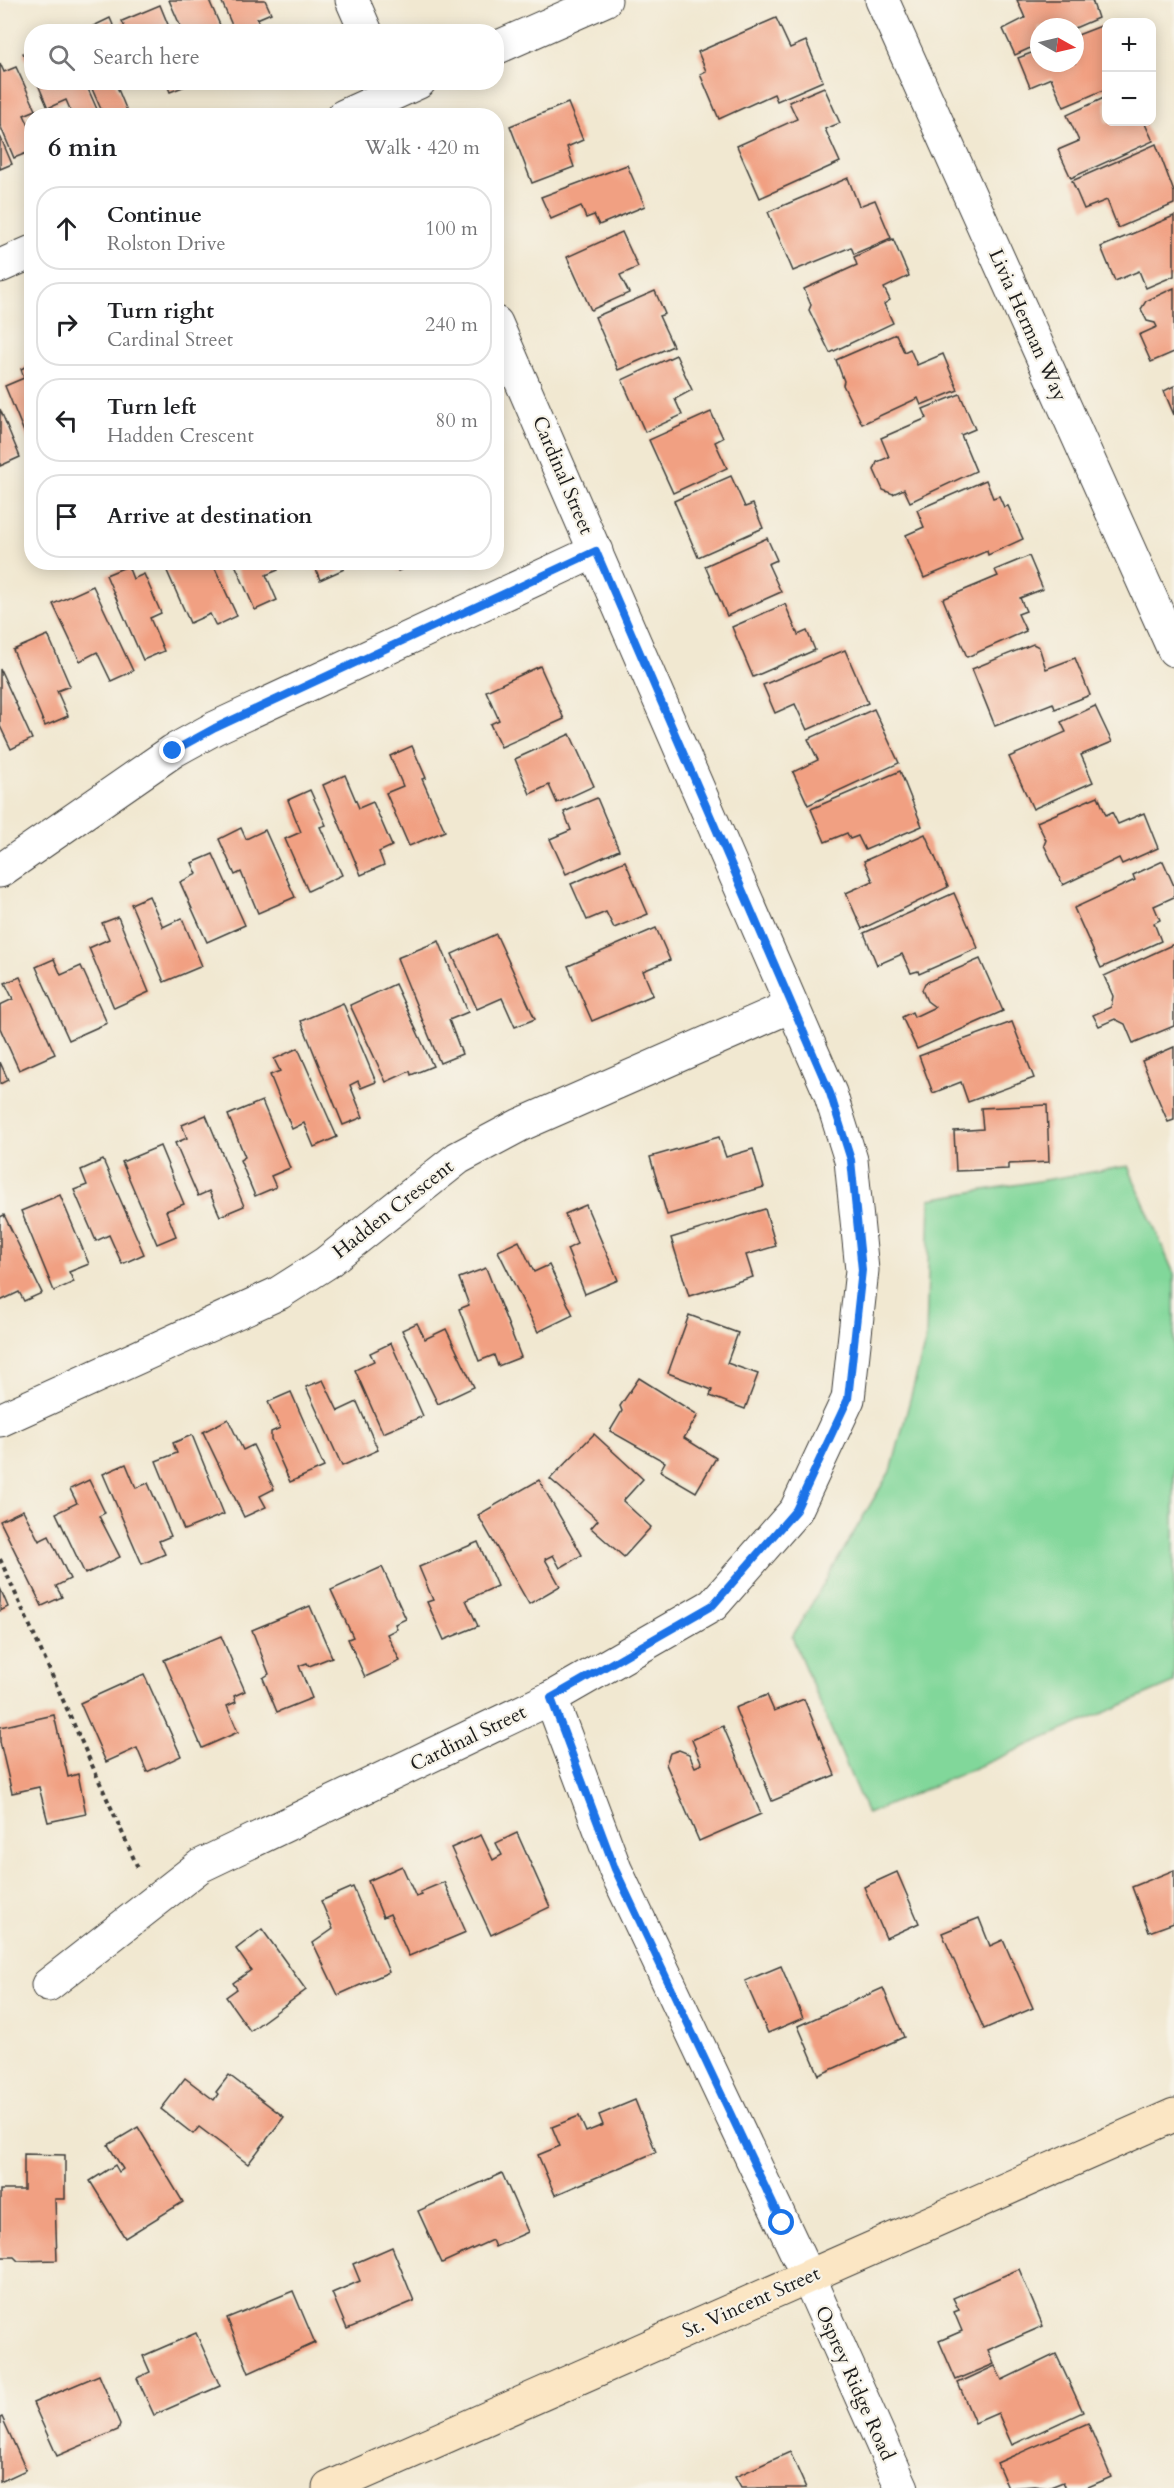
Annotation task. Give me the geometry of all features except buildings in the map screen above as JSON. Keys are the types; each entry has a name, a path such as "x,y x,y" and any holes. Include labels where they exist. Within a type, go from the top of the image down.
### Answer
{"main road":[{"name":"St. Vincent Street","path":"328,2488 1174,2115"}],"street":[{"path":"352,0 362,24"},
{"path":"504,44 605,0"},
{"name":"Livia Herman Way","path":"882,0 1174,650"},
{"path":"365,108 401,94"},
{"path":"0,266 24,256"},
{"name":"Cardinal Street","path":"48,1985 200,1866 551,1698 713,1605 796,1510 848,1399 862,1270 851,1160 830,1093 504,341"},
{"path":"0,871 173,751 215,728 596,551"},
{"name":"Hadden Crescent","path":"0,1420 279,1293 326,1263 458,1158 520,1125 791,1006"},
{"name":"Osprey Ridge Road","path":"551,1698 615,1869 808,2277 902,2488"}],"path":[{"path":"0,1559 153,1903"}],"green space":[{"path":"1128,1166 1174,1274 1174,1683 867,1814 792,1637 892,1468 926,1339 930,1199"}],"route":[{"path":"173,751 215,728 596,551 830,1093 851,1160 862,1270 848,1399 796,1510 713,1605 551,1698 581,1784 615,1869 782,2223"}]}
